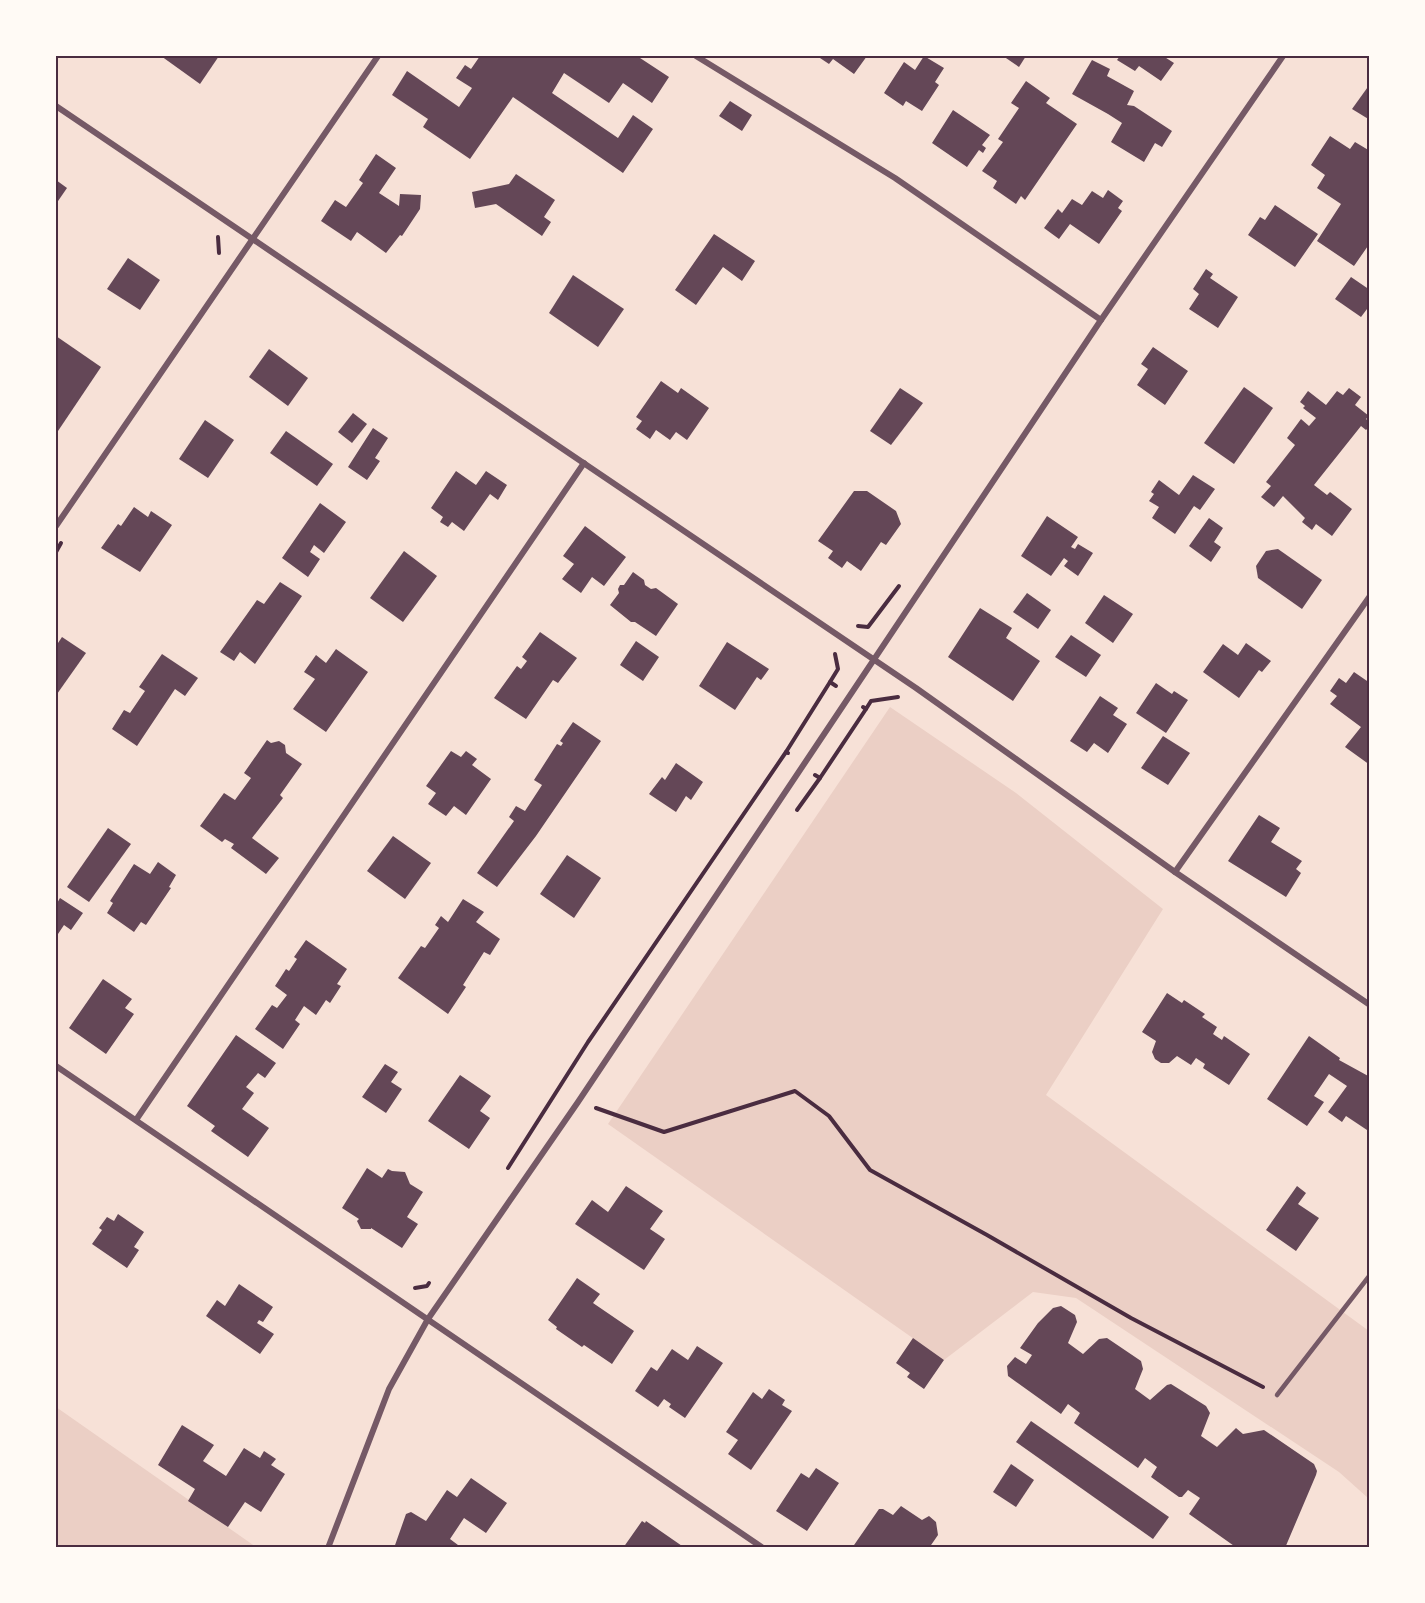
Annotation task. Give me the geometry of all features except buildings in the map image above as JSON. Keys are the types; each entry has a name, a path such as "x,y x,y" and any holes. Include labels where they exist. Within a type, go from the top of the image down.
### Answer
{"street":[{"path":"56,526 378,56"},
{"path":"696,56 895,178 1101,320"},
{"path":"328,1548 389,1389 428,1319 578,1102 1101,320 1283,56"},
{"path":"56,106 874,659 1176,872 1370,1005"},
{"path":"136,1120 584,463"},
{"path":"1176,872 1370,596"},
{"path":"56,1066 763,1548"}],"lane":[{"path":"1277,1395 1370,1275"}],"path":[{"path":"902,582 868,627 860,628 844,616 834,632 829,650 836,655 838,669 830,682 866,709 871,700 897,696 904,702"},
{"path":"504,1174 588,1042 786,752"},
{"path":"578,1102 664,1132 795,1091 829,1116 870,1170 1131,1318 1277,1395"},
{"path":"393,1294 401,1283 413,1288 427,1286 434,1277"}],"shaded area":[{"path":"890,707 1016,793 1163,909 1046,1095 1369,1331 1368,1498 1339,1472 1076,1298 1033,1292 944,1360 608,1124"},
{"path":"56,1407 256,1547 56,1547"}]}
